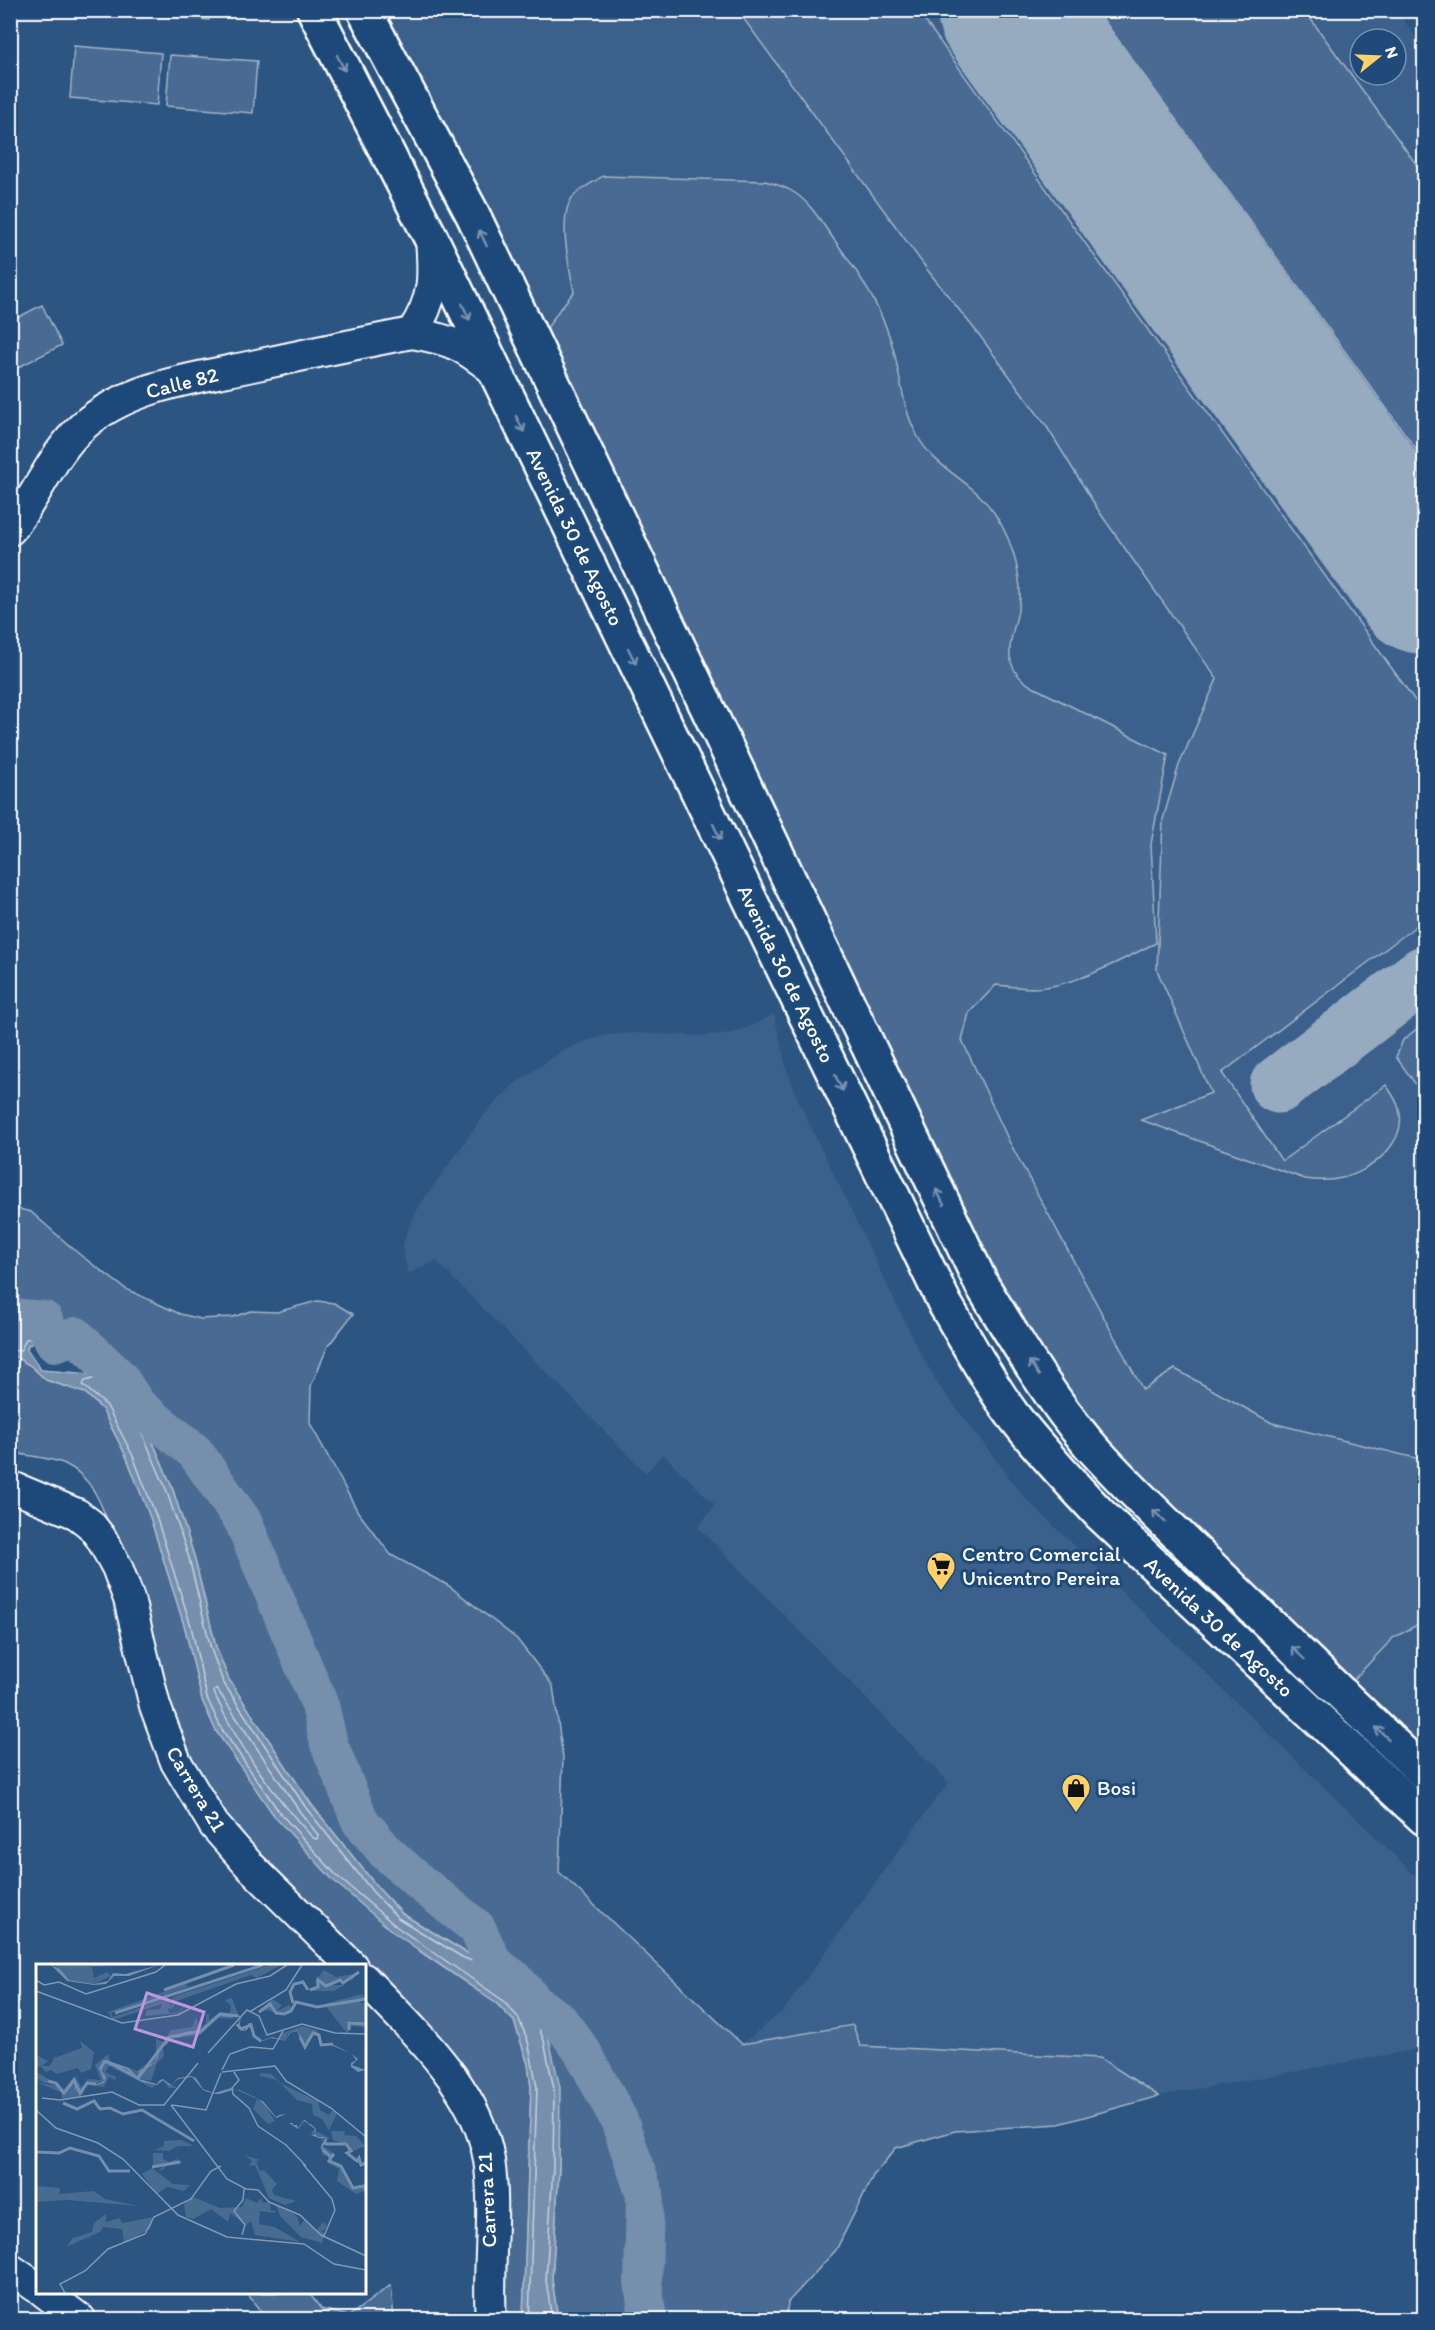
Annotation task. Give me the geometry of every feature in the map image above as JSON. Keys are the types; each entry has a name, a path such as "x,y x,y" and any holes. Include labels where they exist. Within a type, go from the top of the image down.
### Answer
{"main road":[{"name":"Avenida 30 de Agosto","path":"314,10 431,238 945,1304 1012,1413 1056,1467 1100,1514 1425,1818"},
{"name":"Avenida 30 de Agosto","path":"364,10 473,215 972,1264 1003,1320 1050,1392 1096,1450 1250,1605 1425,1773"}],"street":[{"path":"412,333 425,314 430,298 433,276 431,238"},
{"name":"Calle 82","path":"10,530 33,498 57,455 69,439 92,419 117,403 167,385 412,333 436,337 466,348 495,371"},
{"name":"Carrera 21","path":"10,1486 39,1500 60,1506 84,1519 101,1538 117,1567 139,1636 155,1706 172,1753 182,1772 214,1825 250,1866 351,1964"},
{"name":"Carrera 21","path":"366,1981 436,2057 476,2114 489,2160 492,2211 491,2319"},
{"path":"10,2269 36,2287"},
{"path":"47,2294 81,2319"}],"shaded area":[{"path":"122,10 210,11 209,20 121,13"},
{"path":"1396,10 1424,48 1424,1773 1241,1597 364,11"},
{"path":"738,11 918,11 1424,713 1424,920 1222,1073 1282,1161 1386,1085 1399,1109 1398,1133 1385,1154 1353,1175 1337,1179 1305,1179 1141,1120 1211,1093 1157,970 1163,819 1179,765 1217,679 1100,513 1047,427 980,336 929,272"},
{"path":"1097,11 1305,11 1348,70 1348,87 1360,87 1424,175 1424,460"},
{"path":"74,46 161,53 157,105 70,98"},
{"path":"170,55 257,61 253,113 166,106"},
{"path":"603,176 765,181 788,189 805,202 857,272 880,312 891,341 908,414 923,446 937,461 983,499 1008,538 1020,589 1018,612 1010,647 1013,668 1031,686 1168,755 1151,844 1156,943 1096,972 1064,983 1033,988 996,985 969,1013 962,1040 1009,1141 1143,1390 1175,1369 1272,1423 1424,1460 1424,1621 1393,1638 1340,1694 1050,1392 534,348 574,292 565,231 568,207 575,195"},
{"path":"42,305 62,345 11,371 11,321"},
{"name":"Centro Comercial Unicentro Pereira","path":"774,1014 786,1066 798,1100 920,1353 940,1387 1026,1499 1424,1884 1424,2048 1159,2096 1100,2058 860,2046 852,2025 742,2044 784,2010 949,1783 698,1527 715,1505 663,1454 646,1473 436,1261 408,1274 402,1247 419,1206 485,1114 513,1085 560,1052 607,1035 633,1033 703,1036 731,1033 750,1027"},
{"path":"1424,1023 1424,1096 1396,1057 1403,1040"},
{"path":"11,1207 31,1212 79,1254 126,1289 180,1314 201,1319 233,1317 251,1311 277,1312 317,1301 334,1303 353,1314 328,1346 311,1386 310,1423 358,1512 391,1555 449,1586 517,1639 553,1686 563,1758 559,1872 742,2044 853,2025 860,2046 1100,2058 1159,2096 1059,2124 955,2131 896,2148 873,2176 836,2250 788,2302 786,2319 558,2319 552,2280 559,2133 494,1964 465,1952 403,1914 378,1888 311,1804 229,1680 216,1647 194,1556 172,1487 137,1405 119,1377 76,1336 44,1320 11,1317"},
{"path":"11,1354 31,1366 46,1380 86,1393 102,1409 127,1458 150,1517 185,1628 202,1700 216,1731 237,1761 413,1947 497,2004 514,2021 528,2064 531,2087 523,2319 491,2319 476,2114 366,1982 366,1964 351,1964 176,1762 110,1527 94,1491 82,1476 65,1464 11,1452"},
{"path":"391,2285 394,2319 266,2319 248,2294 310,2294 321,2309 349,2316"}],"water":[{"path":"11,1317 44,1320 76,1336 119,1377 137,1405 172,1487 194,1556 216,1647 229,1680 311,1804 378,1888 402,1914 465,1952 494,1964 515,1979 536,2004 549,2039 560,2088 559,2168 552,2280 558,2319 523,2319 531,2087 528,2064 514,2021 497,2004 393,1932 333,1880 275,1817 216,1731 202,1700 185,1628 150,1517 127,1458 102,1409 85,1393 46,1380 31,1366 11,1354","holes":["37,1342 70,1350 83,1360 92,1374 41,1370 27,1349 28,1345"]}],"waterway":[{"path":"10,1317 44,1320 54,1343 76,1336 119,1377 137,1405 195,1452 243,1521 320,1705 329,1744 360,1821 386,1852 477,1928 494,1964 515,1979 536,2004 558,2019 582,2051 619,2120 645,2195 643,2281 648,2320"}],"taxiway":[{"path":"1278,1085 1424,974"}],"runway":[{"path":"1008,10 1424,583"}],"place":[{"name":"Centro Comercial Unicentro Pereira","path":"941,1592"},
{"name":"Bosi","path":"1076,1814"}]}
